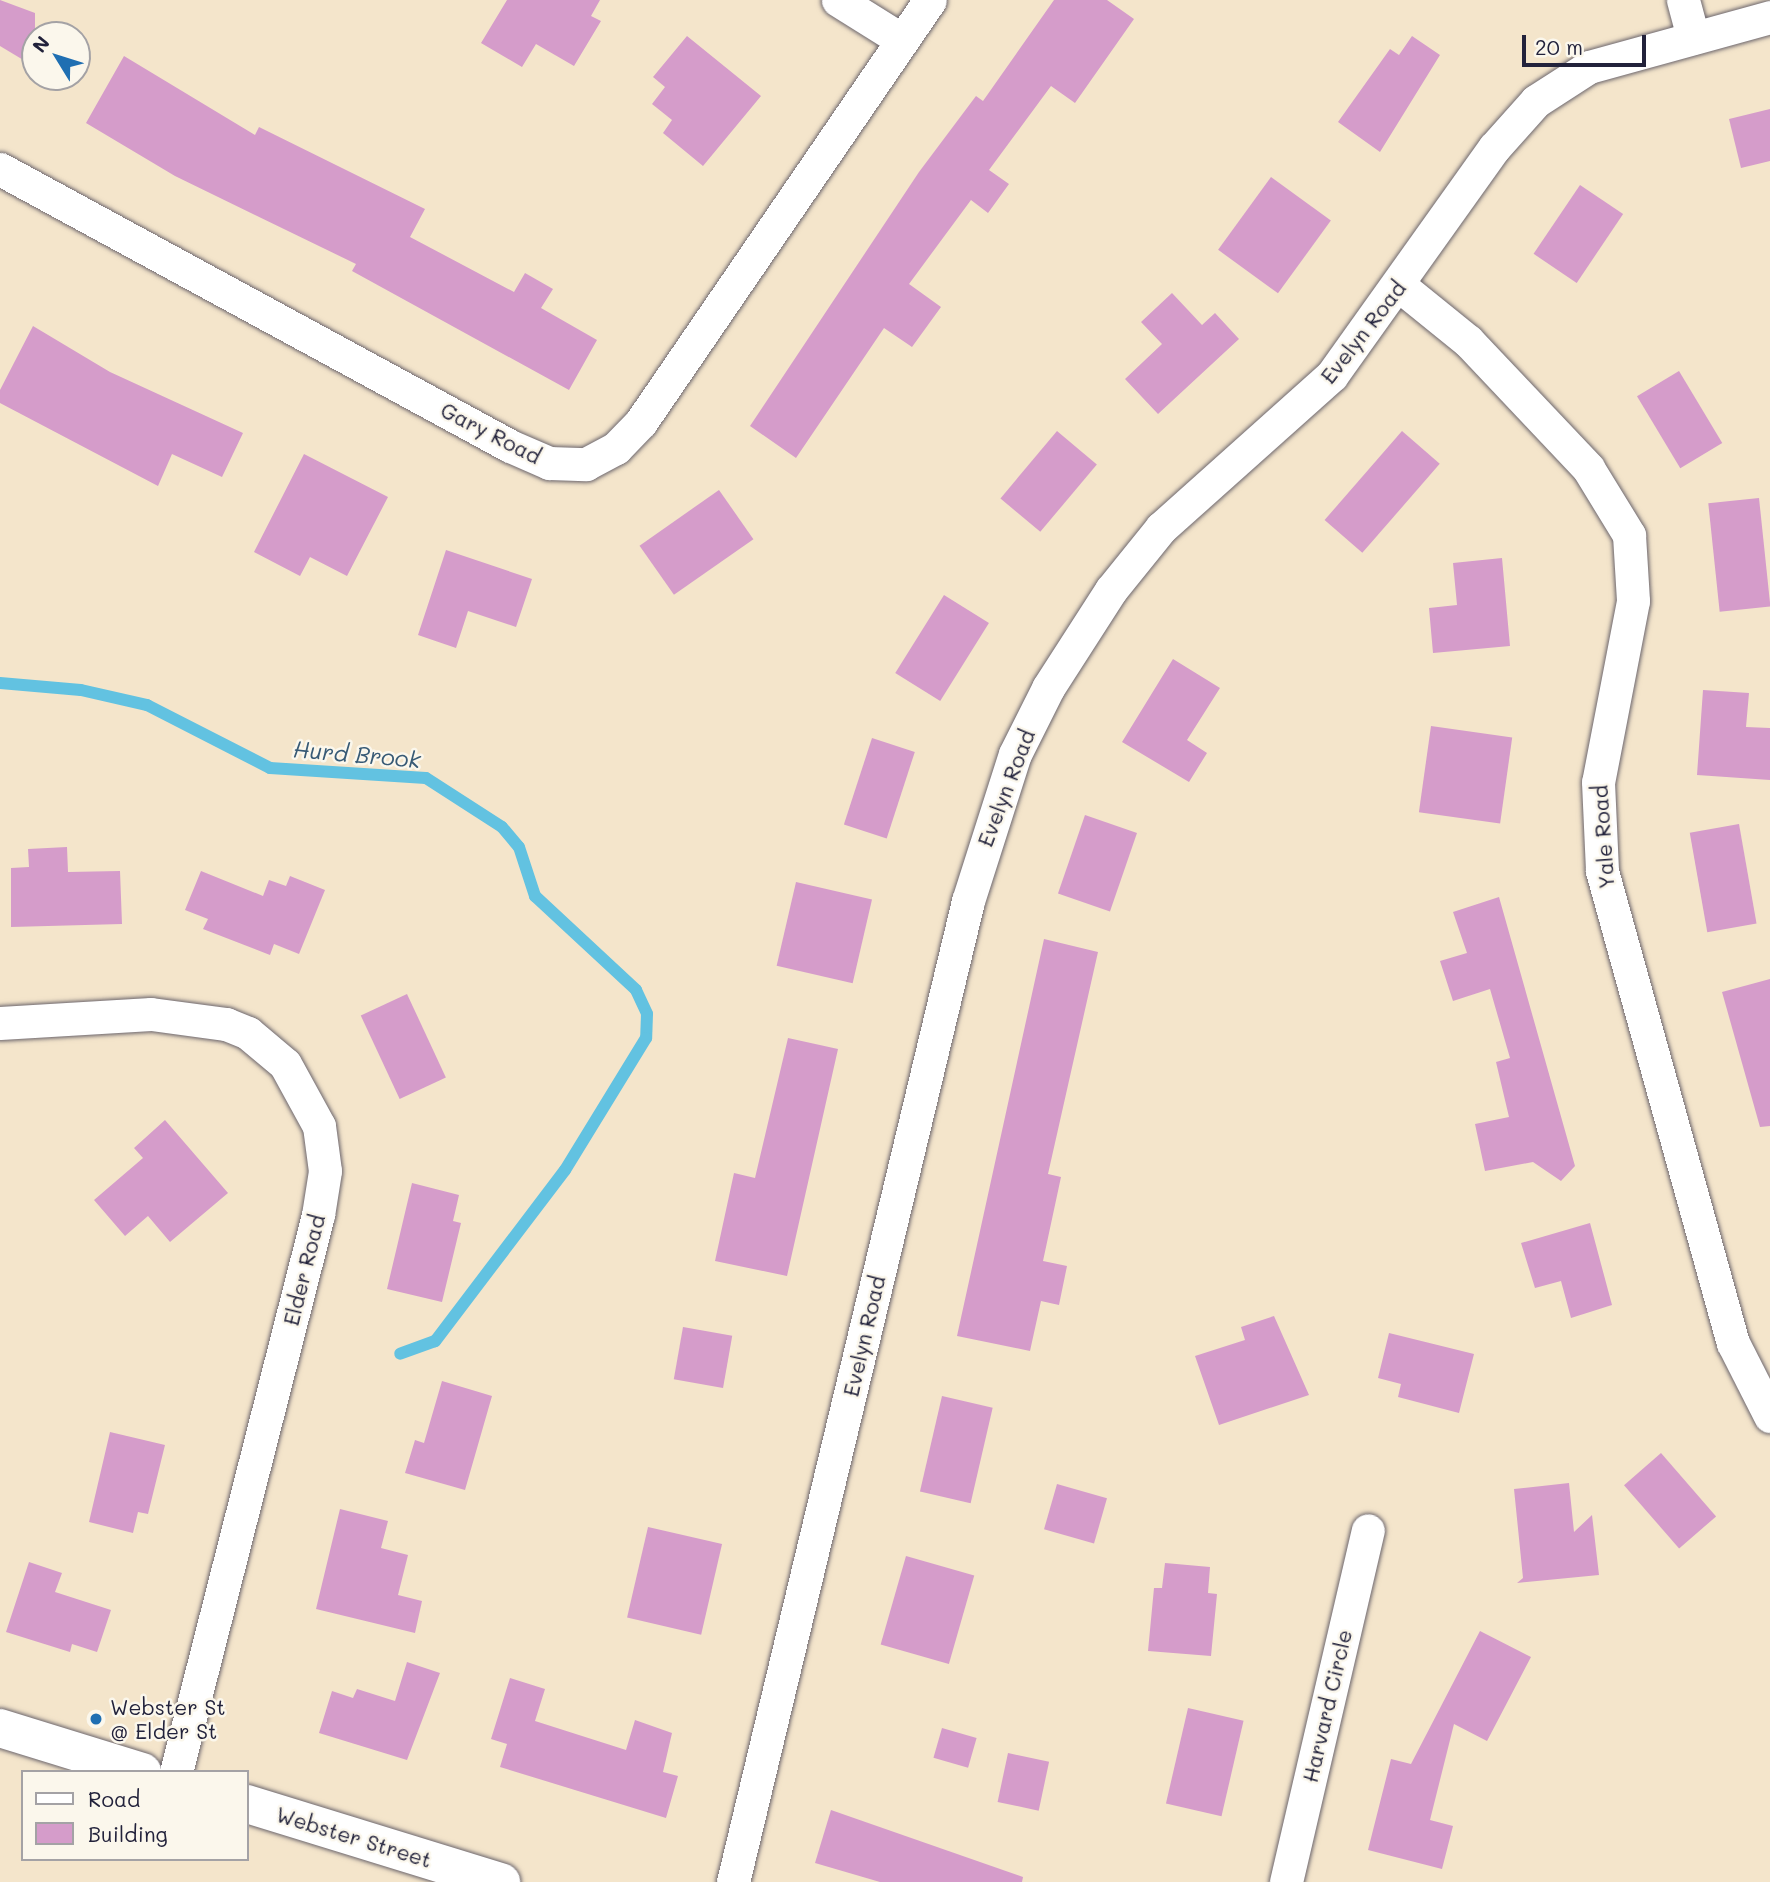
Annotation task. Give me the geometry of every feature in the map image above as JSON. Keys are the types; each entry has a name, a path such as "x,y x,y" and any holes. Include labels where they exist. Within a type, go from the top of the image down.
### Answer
{"street":[{"path":"838,0 902,40"},
{"name":"Gary Road","path":"0,169 510,446 549,463 586,464 617,448 641,422 930,0"},
{"path":"1682,0 1693,38"},
{"name":"Evelyn Road","path":"733,1882 968,901 1015,754 1066,656 1136,558 1187,502 1332,375 1399,286 1494,148 1536,101 1589,66 1770,17"},
{"name":"Yale Road","path":"1399,286 1468,341 1588,468 1629,535 1633,601 1598,782 1602,871 1733,1343 1770,1416"},
{"name":"Elder Road","path":"0,1023 151,1014 226,1024 248,1033 285,1064 319,1126 325,1171 318,1215 177,1770"},
{"name":"Harvard Circle","path":"1286,1882 1368,1530"},
{"path":"0,1728 136,1770"},
{"name":"Webster Street","path":"248,1804 501,1882"}],"building":[{"path":"0,0 35,13 35,21 21,21 21,59 0,46"},
{"path":"507,0 600,0 591,16 601,21 574,66 536,44 522,67 481,43"},
{"path":"1054,0 1107,0 1134,19 1075,103 1051,86 989,170 1009,184 988,213 971,200 909,284 941,307 912,347 884,328 796,458 750,426 919,172 976,96 983,101"},
{"path":"687,36 761,96 703,166 663,133 672,120 652,104 665,87 653,77"},
{"path":"1412,36 1440,55 1380,152 1338,122 1390,49 1399,55"},
{"path":"124,56 255,135 259,127 425,209 410,237 514,292 525,273 553,289 541,308 597,340 569,390 352,271 356,264 175,176 86,123"},
{"path":"1770,109 1770,161 1741,168 1729,119"},
{"path":"1271,177 1331,220 1278,293 1218,250"},
{"path":"1580,185 1623,214 1577,283 1534,254"},
{"path":"1172,293 1202,325 1215,313 1239,339 1158,414 1125,379 1162,344 1141,322"},
{"path":"33,326 110,372 243,433 222,477 172,454 158,486 0,403 0,390"},
{"path":"1679,371 1722,443 1680,468 1637,396"},
{"path":"1057,431 1097,464 1040,532 1000,498"},
{"path":"1402,431 1440,464 1362,553 1325,520"},
{"path":"304,454 388,497 347,576 310,557 300,576 254,552"},
{"path":"719,490 753,539 674,595 640,546"},
{"path":"1759,498 1770,606 1720,612 1708,503"},
{"path":"446,550 532,579 516,627 468,611 456,648 418,635"},
{"path":"1502,558 1510,646 1433,653 1429,608 1457,605 1453,563"},
{"path":"944,595 989,623 940,701 895,673"},
{"path":"1173,659 1220,688 1187,740 1207,753 1189,782 1122,742"},
{"path":"1703,690 1749,693 1746,727 1770,728 1770,780 1697,775"},
{"path":"1431,726 1512,737 1500,824 1419,812"},
{"path":"872,738 915,752 887,838 844,825"},
{"path":"1085,815 1137,833 1110,911 1058,893"},
{"path":"1739,824 1757,923 1707,932 1690,833"},
{"path":"67,847 68,872 120,871 122,924 11,927 11,868 29,867 28,849"},
{"path":"201,871 263,896 269,880 286,886 290,876 325,890 299,954 274,944 270,955 203,929 208,919 185,910"},
{"path":"796,882 872,900 853,983 777,966"},
{"path":"1499,897 1575,1166 1561,1181 1533,1162 1485,1171 1475,1124 1509,1117 1496,1062 1510,1058 1490,989 1453,1001 1440,961 1467,953 1453,912"},
{"path":"1044,939 1098,952 1048,1174 1061,1177 1043,1261 1067,1266 1059,1305 1041,1301 1030,1351 957,1336"},
{"path":"1770,979 1770,1126 1760,1127 1722,992"},
{"path":"407,994 446,1077 400,1099 361,1016"},
{"path":"788,1038 838,1049 787,1276 715,1261 734,1173 755,1178"},
{"path":"165,1120 228,1193 170,1242 148,1216 125,1236 94,1200 143,1158 134,1148"},
{"path":"412,1183 459,1195 453,1221 461,1223 442,1302 387,1289"},
{"path":"1590,1223 1612,1305 1571,1318 1561,1281 1535,1288 1521,1243"},
{"path":"1274,1316 1309,1395 1219,1425 1195,1356 1245,1340 1241,1327"},
{"path":"683,1327 732,1336 723,1388 674,1379"},
{"path":"1389,1333 1474,1354 1459,1413 1398,1397 1401,1384 1378,1378"},
{"path":"442,1381 492,1396 465,1490 405,1473 415,1440 424,1443"},
{"path":"942,1396 993,1408 971,1503 920,1491"},
{"path":"110,1432 165,1445 148,1514 138,1512 133,1533 89,1522"},
{"path":"1661,1453 1716,1516 1679,1549 1624,1485"},
{"path":"1569,1483 1574,1532 1592,1515 1599,1575 1517,1583 1523,1578 1514,1489"},
{"path":"1057,1484 1107,1498 1094,1544 1044,1529"},
{"path":"340,1509 388,1521 381,1548 408,1555 398,1595 422,1601 415,1633 316,1609"},
{"path":"648,1527 722,1544 701,1635 627,1618"},
{"path":"906,1556 974,1576 949,1664 881,1644"},
{"path":"29,1562 62,1573 55,1592 111,1610 97,1652 72,1644 70,1652 6,1632"},
{"path":"1165,1563 1210,1567 1208,1593 1217,1594 1211,1656 1148,1651 1154,1588 1162,1588"},
{"path":"1480,1631 1531,1657 1487,1741 1454,1724 1430,1820 1453,1826 1442,1869 1368,1850 1391,1759 1411,1764"},
{"path":"407,1662 440,1673 407,1760 319,1733 332,1691 353,1698 357,1689 395,1701"},
{"path":"510,1678 545,1689 535,1721 626,1750 635,1720 672,1733 663,1772 678,1776 666,1818 500,1767 507,1744 491,1739"},
{"path":"1188,1708 1244,1721 1221,1816 1166,1803"},
{"path":"942,1728 977,1738 968,1768 933,1758"},
{"path":"1008,1753 1049,1762 1039,1811 998,1802"},
{"path":"831,1810 1023,1877 1022,1882 880,1882 815,1863"}],"waterway":[{"name":"Hurd Brook","path":"0,683 81,690 147,705 270,768 426,778 502,827 519,847 535,896 636,990 647,1014 646,1038 565,1170 435,1341 400,1354"}],"place":[{"name":"Webster St @ Elder St","path":"96,1719"}]}
